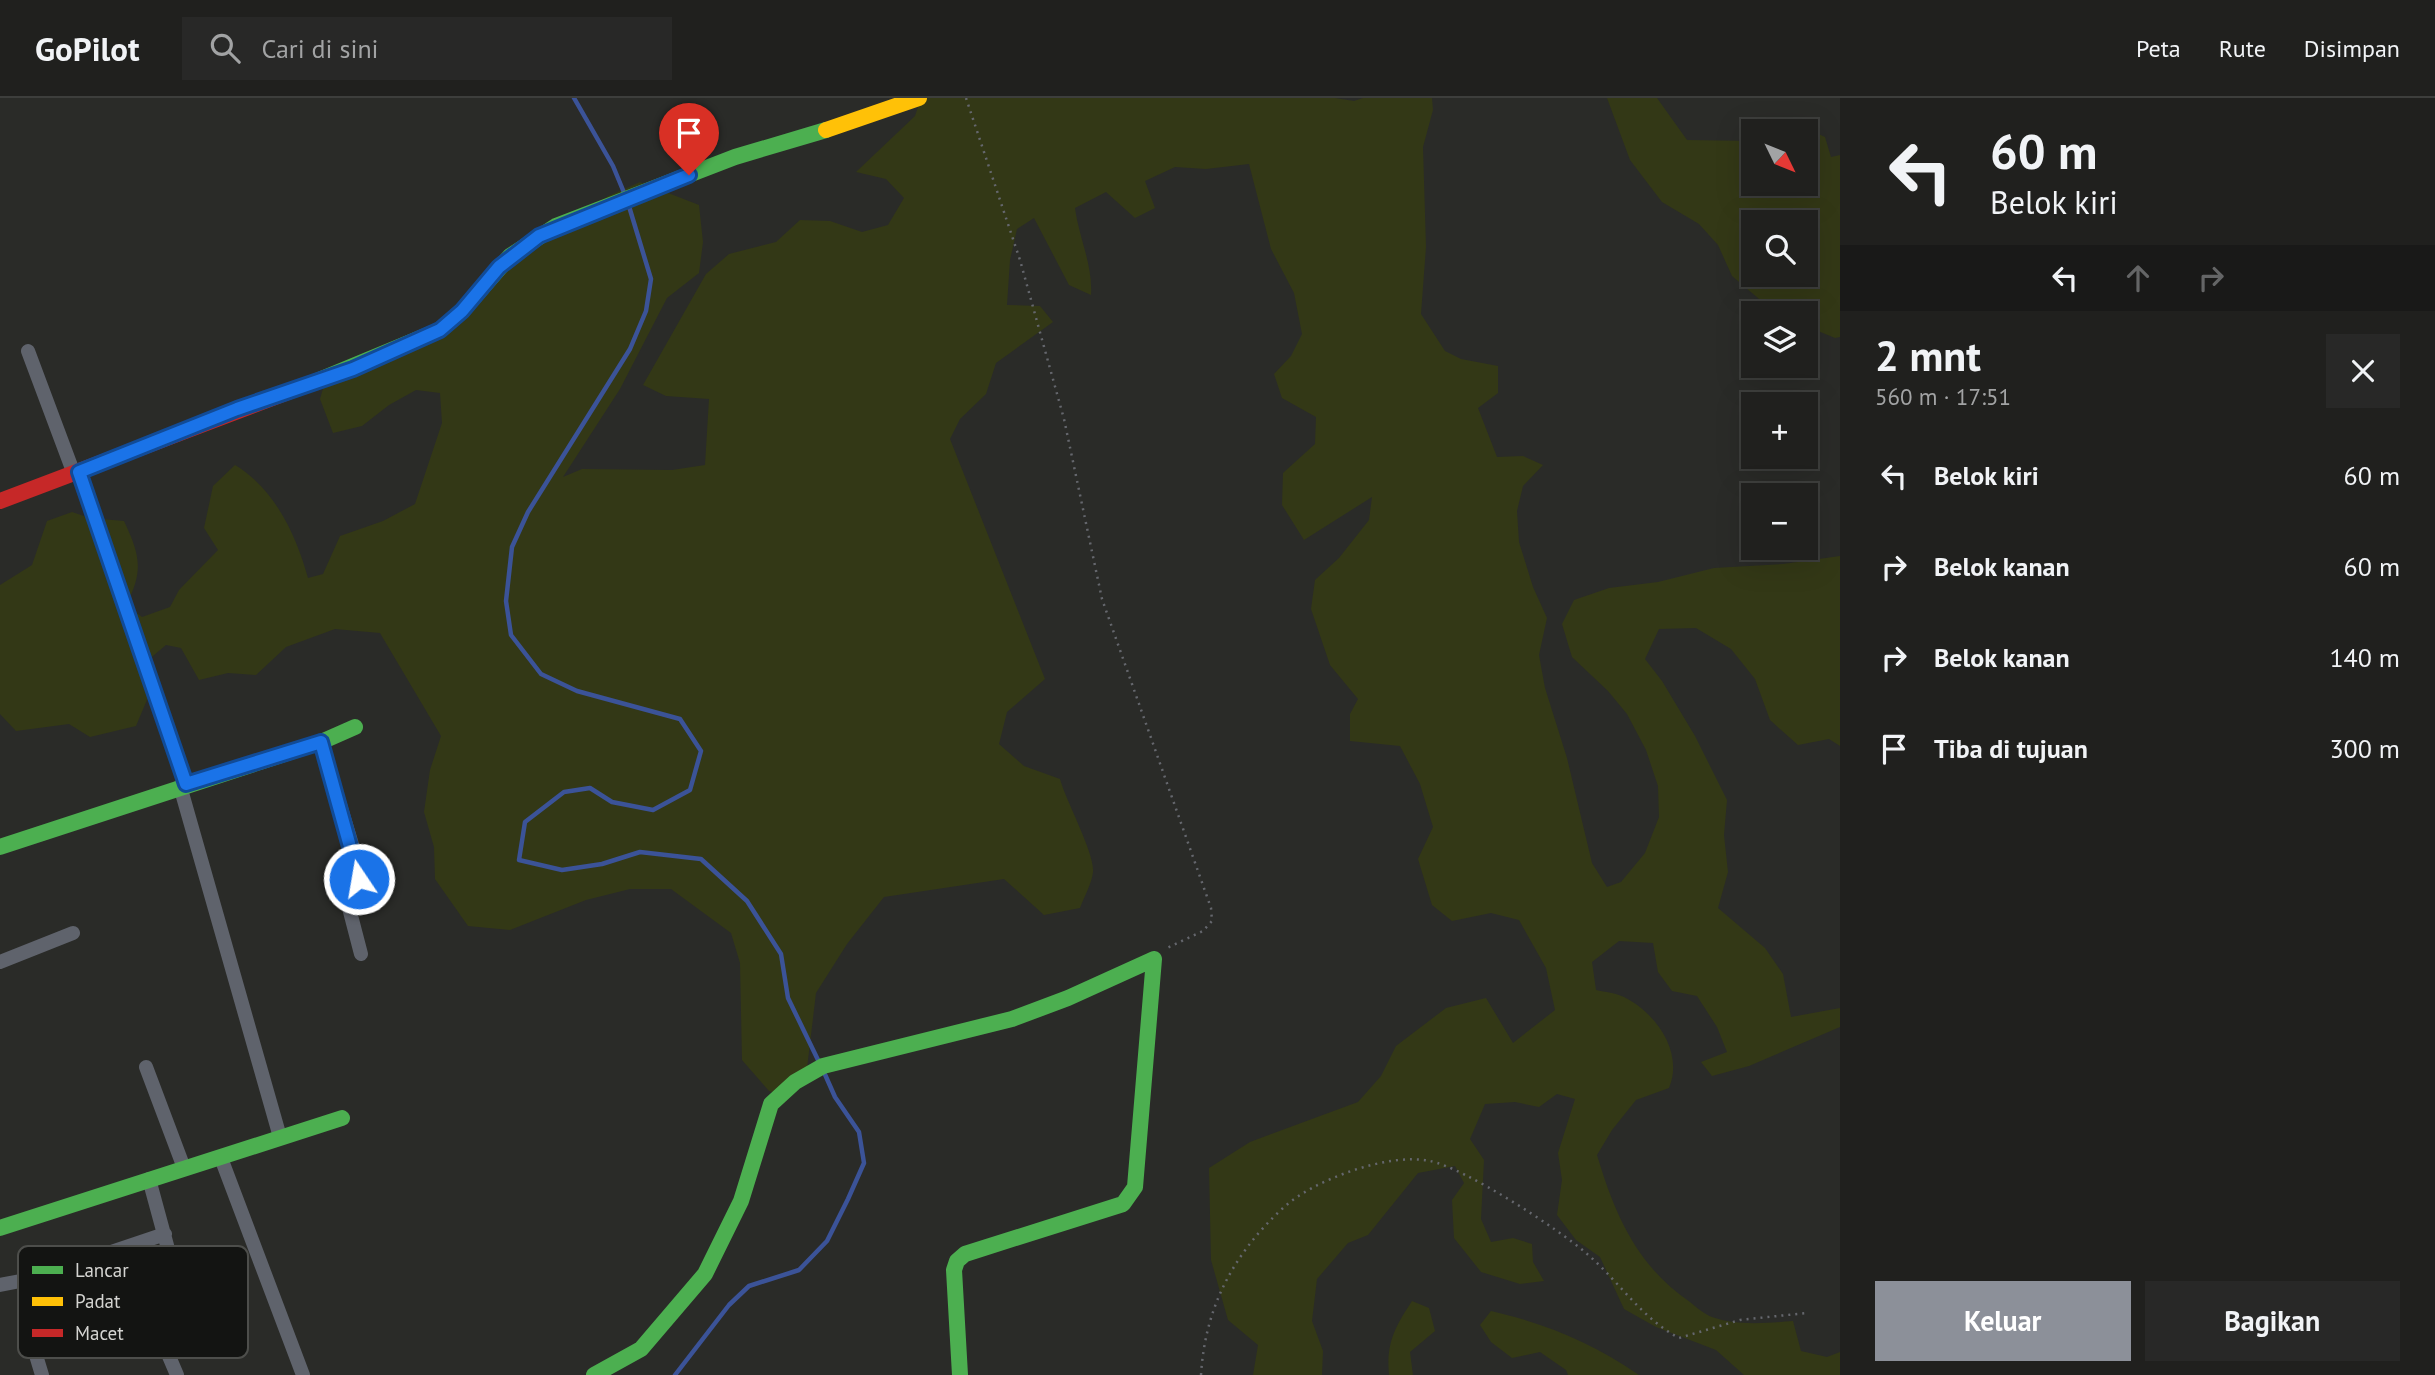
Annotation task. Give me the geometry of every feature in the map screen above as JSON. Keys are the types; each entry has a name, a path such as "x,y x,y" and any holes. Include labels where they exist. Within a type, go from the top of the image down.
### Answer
{"street":[{"path":"0,501 237,409 353,369 440,330 462,311 510,256 548,231 735,157 888,111 919,98"},
{"path":"28,351 77,473 183,785 280,1137"},
{"path":"0,847 321,742 355,727"},
{"path":"321,742 360,871 359,879 348,896 362,954"},
{"path":"0,962 73,933"},
{"path":"594,1375 640,1349 705,1274 741,1201 771,1104 795,1082 823,1066 1012,1019 1068,999 1154,959 1135,1187 1130,1198 1123,1204 965,1254 957,1261 955,1295 960,1375"},
{"path":"146,1067 184,1168"},
{"path":"0,1228 342,1118"},
{"path":"220,1158 303,1375"},
{"path":"149,1179 168,1246"},
{"path":"130,1246 165,1234"},
{"path":"0,1284 18,1281"},
{"path":"37,1358 42,1375"},
{"path":"170,1358 177,1375"}],"path":[{"path":"966,98 1020,260 1064,419 1102,599 1211,908 1213,921 1203,931 1166,949 1154,959"},
{"path":"1201,1375 1203,1342 1212,1310 1237,1260 1263,1226 1290,1201 1321,1183 1362,1169 1412,1158 1433,1161 1451,1169 1536,1218 1585,1252 1642,1311 1662,1329 1679,1338 1740,1320 1806,1313"}],"green space":[{"path":"921,98 1335,98 1354,101 1363,98 1432,98 1433,110 1423,147 1426,247 1421,314 1445,351 1461,359 1498,366 1498,393 1478,408 1497,457 1523,456 1543,465 1523,486 1517,511 1519,542 1533,587 1547,618 1539,655 1545,688 1567,758 1592,863 1607,887 1621,882 1645,853 1659,817 1658,786 1646,750 1627,714 1608,691 1572,657 1562,624 1574,600 1609,588 1658,582 1714,568 1783,564 1840,556 1840,746 1829,739 1798,745 1770,720 1755,679 1731,649 1696,628 1659,629 1645,659 1662,681 1695,736 1727,800 1724,835 1728,872 1718,908 1765,948 1783,974 1791,1017 1840,1008 1840,1027 1749,1066 1712,1076 1701,1062 1727,1052 1717,1027 1697,996 1672,991 1658,972 1653,943 1619,941 1592,962 1596,990 1624,997 1647,1013 1664,1035 1673,1061 1669,1088 1636,1100 1612,1130 1597,1155 1630,1238 1656,1272 1703,1312 1722,1320 1742,1323 1793,1321 1801,1351 1827,1357 1840,1352 1840,1375 1744,1375 1716,1350 1656,1327 1624,1309 1600,1257 1576,1240 1557,1215 1562,1180 1558,1153 1575,1099 1557,1094 1539,1107 1515,1102 1485,1104 1470,1139 1484,1160 1481,1219 1491,1242 1513,1238 1532,1244 1533,1262 1544,1281 1520,1284 1481,1272 1454,1238 1452,1200 1464,1183 1455,1166 1418,1173 1368,1235 1348,1243 1317,1279 1312,1321 1323,1351 1322,1375 1253,1375 1258,1345 1228,1320 1211,1260 1209,1168 1250,1142 1358,1102 1381,1076 1396,1046 1446,1008 1486,998 1513,1043 1555,1010 1546,968 1519,920 1491,913 1452,921 1432,905 1418,859 1433,827 1420,784 1400,746 1350,741 1350,714 1358,699 1330,665 1311,609 1315,580 1339,558 1369,520 1372,497 1304,540 1282,505 1283,473 1315,444 1316,417 1282,398 1274,374 1291,356 1302,334 1294,293 1271,249 1249,164 1206,169 1175,167 1145,181 1155,208 1135,218 1106,192 1075,208 1088,262 1091,295 1069,285 1034,218 1017,229 1010,260 1007,305 1040,306 1053,322 996,363 986,394 960,419 950,439 1045,679 1007,712 999,744 1024,766 1060,779 1092,864 1091,881 1080,908 1044,915 1004,879 884,897 847,944 816,993 805,1085 786,1097 769,1091 742,1060 740,963 731,933 671,889 630,889 586,900 510,930 468,926 435,879 434,847 424,812 430,770 441,736 380,633 335,629 286,647 256,675 228,673 199,680 181,648 166,645 147,661 149,695 136,726 90,737 69,724 16,731 0,714 0,585 32,565 47,521 72,512 90,518 124,521 134,544 138,563 136,582 126,605 142,617 170,607 179,590 218,550 204,528 213,486 235,465 249,475 273,500 290,530 308,578 323,574 340,536 383,521 415,504 442,423 440,393 416,390 389,405 362,426 333,433 320,399 326,378 407,345 608,196 640,182 699,205 703,242 699,273 667,298 620,389 563,477 582,469 672,470 705,465 709,399 666,396 643,385 706,274 729,254 776,242 800,220 830,221 862,232 888,225 904,198 886,179 856,172 915,116"},
{"path":"1607,98 1657,98 1687,140 1741,141 1741,196 1818,196 1818,134 1825,137 1831,157 1840,155 1840,337 1835,338 1818,331 1818,301 1761,301 1745,287 1818,287 1818,210 1741,210 1741,284 1732,276 1718,245 1699,224 1662,202 1630,160"},
{"path":"1412,1301 1429,1308 1435,1331 1410,1352 1413,1375 1389,1375 1390,1344"},
{"path":"1491,1311 1568,1336 1604,1353 1639,1375 1568,1375 1566,1370 1540,1352 1512,1358 1491,1342 1480,1325"}],"waterway":[{"path":"574,98 613,166 625,195"},
{"path":"628,203 651,279 646,311 630,349 528,512 512,547 506,601 511,635 541,674 577,691 680,719 701,751 690,790 653,810 612,802 590,788 564,792 525,822 519,860 562,870 602,864 640,852 701,859 747,901 781,954 788,998 819,1062"},
{"path":"675,1375 729,1305 749,1286 799,1270 827,1241 848,1199 864,1163 859,1132 835,1097 823,1070"}],"traffic: fast":[{"path":"317,381 440,330 462,311 510,256 556,226 735,157 826,130"},
{"path":"0,847 321,742 355,727"},
{"path":"594,1375 641,1349 705,1274 741,1201 771,1104 795,1082 823,1066 1012,1019 1068,998 1154,959"},
{"path":"960,1375 954,1270 957,1261 965,1254 1123,1204 1135,1187 1154,959"},
{"path":"0,1228 342,1118"}],"traffic: slow":[{"path":"826,130 919,98"}],"traffic: jam":[{"path":"0,501 317,381"}],"route":[{"path":"359,879 360,871 321,742 186,784 79,472 237,409 353,369 440,330 462,311 510,256 539,236 556,226 689,175"}]}
